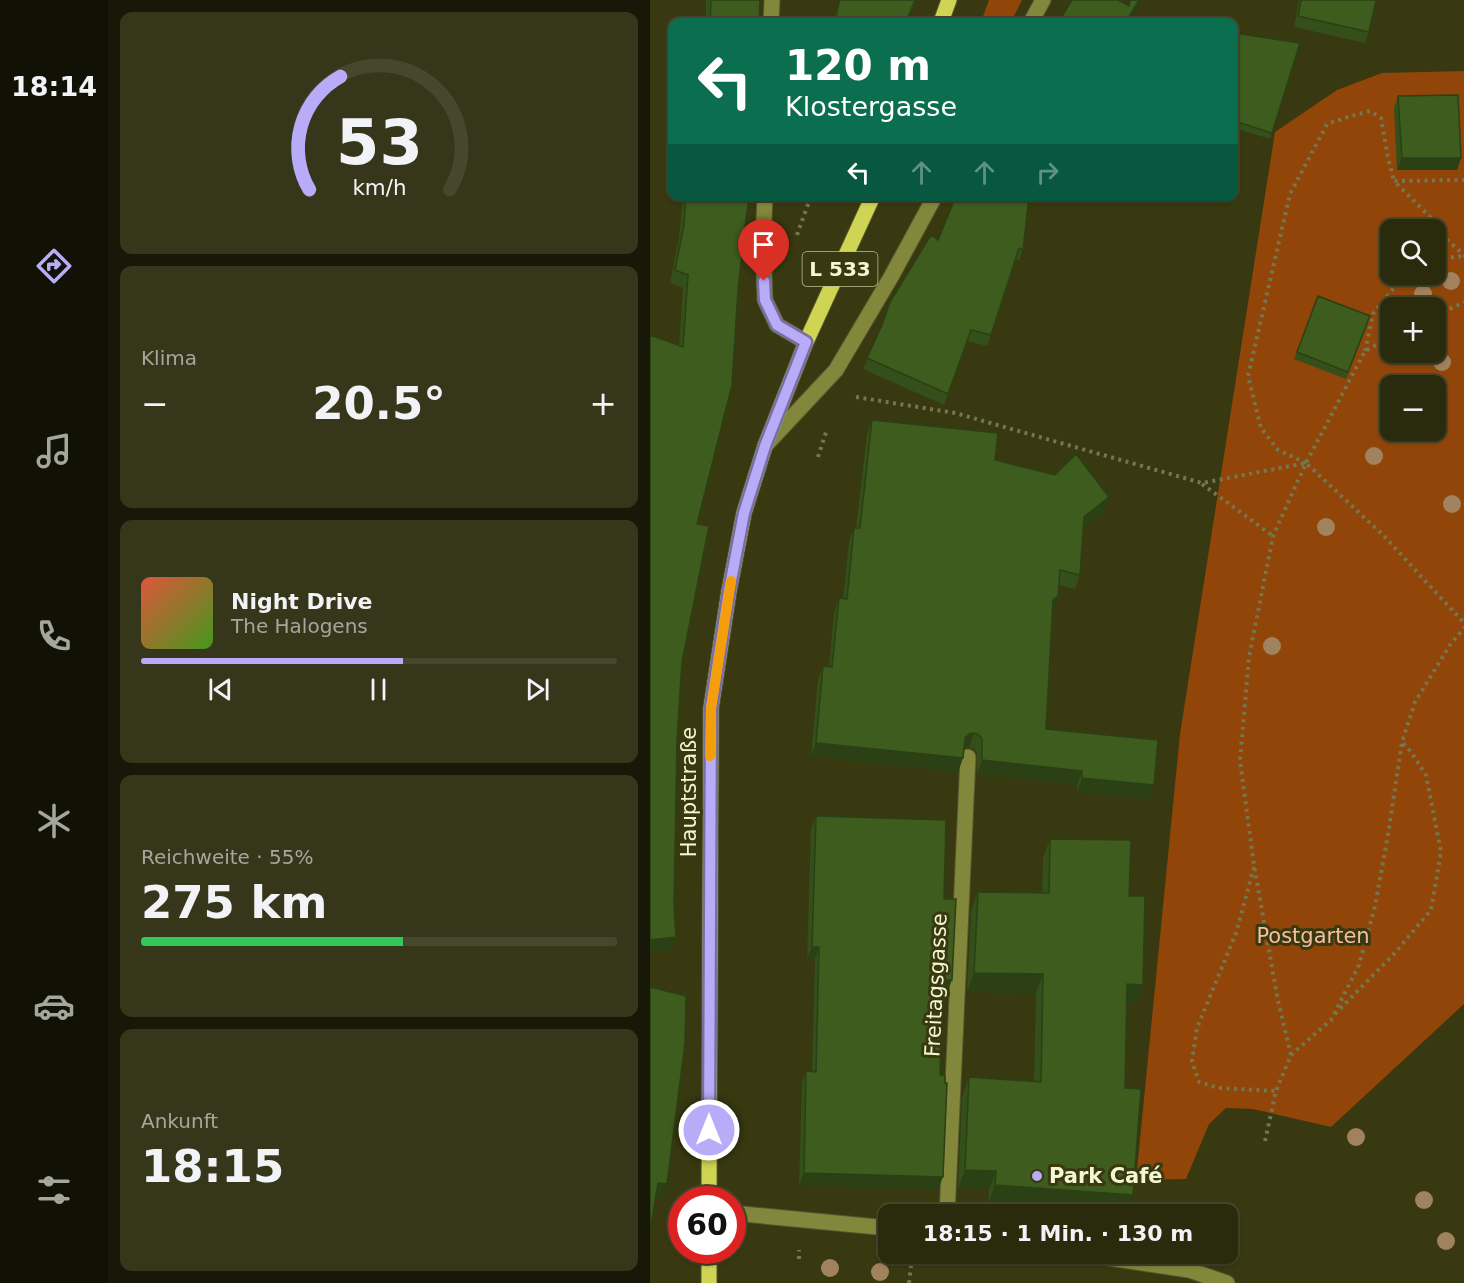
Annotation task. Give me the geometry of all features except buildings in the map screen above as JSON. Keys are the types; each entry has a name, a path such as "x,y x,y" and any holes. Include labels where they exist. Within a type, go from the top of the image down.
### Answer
{"main road":[{"path":"942,18 949,0"},
{"name":"Hauptstraße","path":"709,1186 711,708 729,591 744,513 765,446 806,342 871,201"},
{"path":"709,1264 709,1283"}],"street":[{"path":"771,18 772,0"},
{"path":"1033,18 1043,0"},
{"path":"765,201 763,243 765,300 777,325 806,342"},
{"path":"765,446 836,370 932,201"},
{"name":"Freitagsgasse","path":"948,1204 968,758"},
{"path":"746,1214 878,1227"},
{"path":"1149,1264 1189,1270 1227,1283"}],"path":[{"path":"1265,1141 1276,1091 1291,1055 1331,1020 1359,964 1375,906 1402,742 1415,702 1464,625 1382,535 1306,463 1278,450 1261,428 1248,376 1290,194 1327,124 1370,111 1381,118 1394,181 1464,256"},
{"path":"1394,181 1464,180"},
{"path":"795,241 809,201"},
{"path":"1446,258 1464,256"},
{"path":"1291,1055 1278,1001 1254,865 1240,761 1249,657 1273,536 1306,463 1365,351 1373,314 1396,285"},
{"path":"1446,310 1464,302"},
{"path":"1365,351 1380,344"},
{"path":"850,396 955,413 1202,483 1273,536"},
{"path":"818,457 827,428"},
{"path":"1202,483 1306,463"},
{"path":"1333,1016 1394,954 1431,910 1441,852 1426,775 1402,742"},
{"path":"1254,865 1236,933 1197,1028 1192,1061 1199,1082 1218,1088 1276,1091"},
{"path":"909,1283 911,1265"}],"green space":[{"path":"989,0 1022,0 1013,18 982,18"},
{"name":"Postgarten","path":"1464,71 1464,1004 1331,1127 1253,1109 1226,1108 1209,1124 1186,1179 1136,1180 1180,734 1275,132 1337,90 1382,73"}],"slow traffic":[{"path":"710,756 711,708 731,581"}],"place":[{"name":"Park Café","path":"1037,1176"}],"route":[{"path":"709,1130 711,708 744,513 765,446 806,342 777,325 765,300 764,281"}]}
